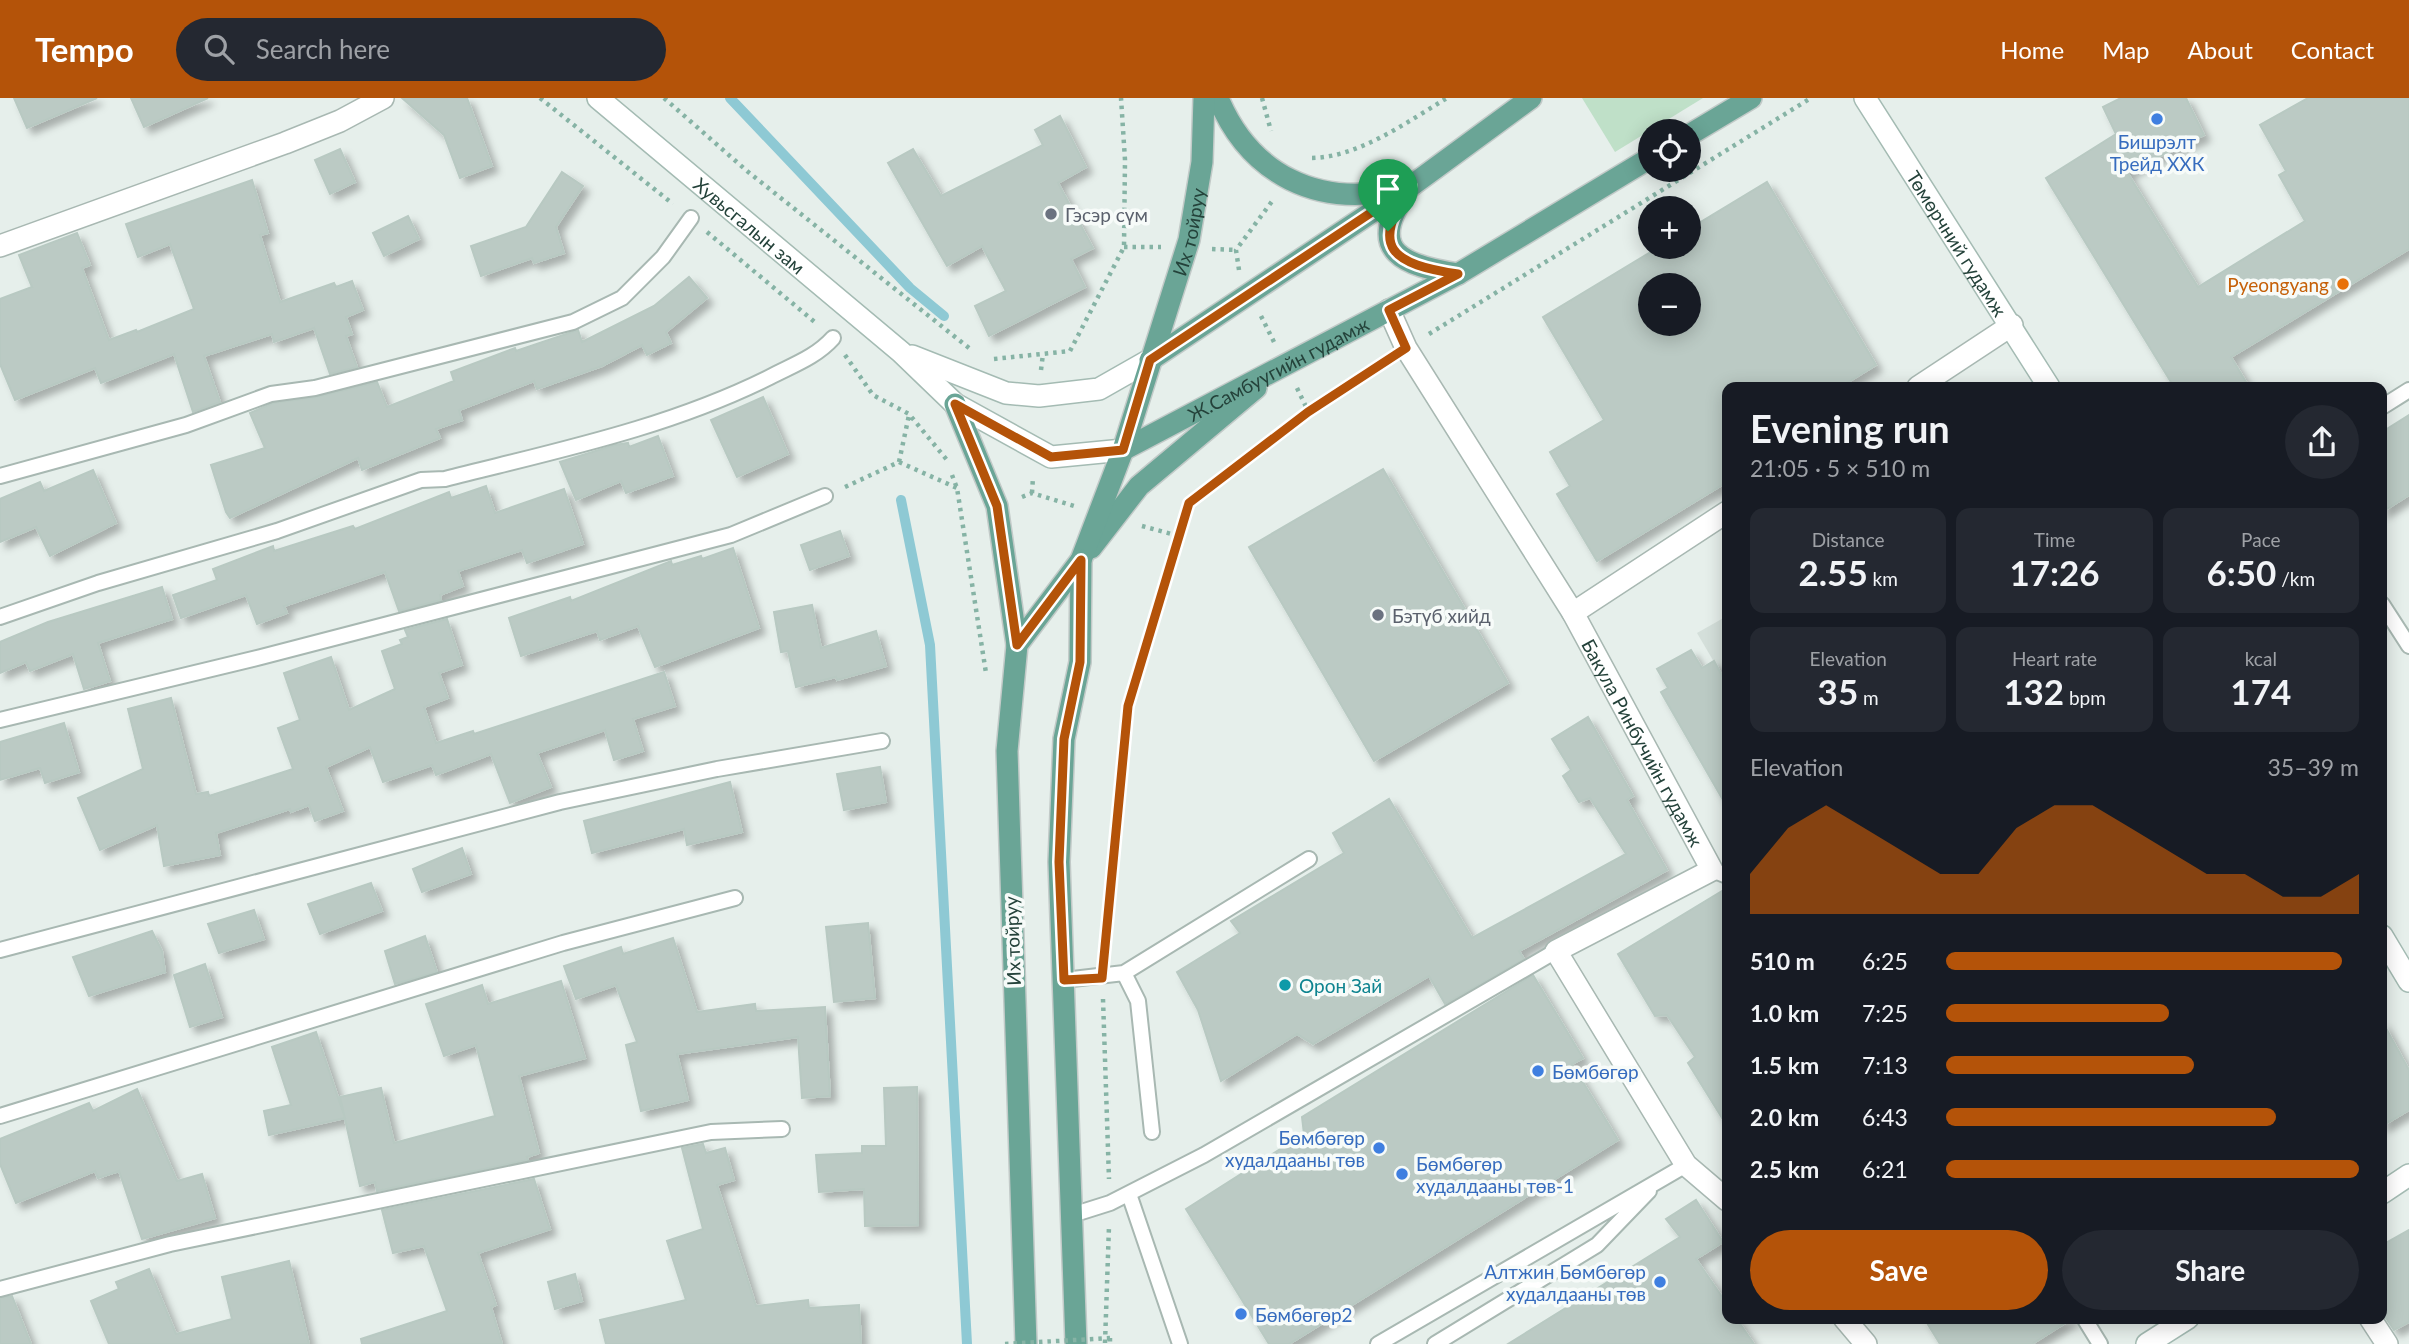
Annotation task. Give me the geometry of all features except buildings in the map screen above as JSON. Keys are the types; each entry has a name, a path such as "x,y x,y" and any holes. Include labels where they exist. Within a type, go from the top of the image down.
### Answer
{"main road":[{"name":"Их тойруу","path":"1123,450 1189,240 1202,162 1204,98"},
{"path":"1217,98 1243,145 1266,165 1289,179 1315,190 1339,194 1378,193 1411,186"},
{"path":"1150,360 1411,186 1531,98"},
{"path":"1701,128 1751,98"},
{"name":"Ж.Самбуугийн гудамж","path":"1123,450 1284,363 1458,274 1638,165"},
{"path":"1411,186 1391,217 1388,231 1393,247 1401,258 1417,268 1458,274"},
{"path":"1017,645 1139,486 1284,363"},
{"name":"Их тойруу","path":"955,404 997,506 1017,645 1007,751 1021,1338"},
{"path":"1076,1344 1059,862 1064,739 1080,662 1081,560 1123,450"}],"street":[{"path":"0,246 285,144 340,121 383,98"},
{"name":"Хувьсгалын зам","path":"598,98 901,352"},
{"name":"Төмөрчний гудамж","path":"1865,98 2046,382"},
{"name":"Бакула Ринбучийн гудамж","path":"1389,310 1406,348 1573,613 1720,873 1556,951"},
{"path":"1926,382 2012,325"},
{"path":"901,352 1006,393 1039,396 1099,389 1150,360"},
{"path":"901,352 955,404 1051,457 1123,450"},
{"path":"1573,613 1722,515"},
{"path":"2387,944 2409,981"},
{"path":"1556,951 1686,1165 1722,1196"},
{"path":"2387,1190 2409,1175"},
{"path":"1849,1324 1866,1344"},
{"path":"2147,1344 2179,1324"},
{"path":"2374,1324 2387,1344"}],"lane":[{"path":"0,476 186,425 271,394 315,388 573,321 622,298 663,257 691,218"},
{"path":"0,617 98,583 277,531 421,480 445,479 622,434 744,390 820,352 833,338"},
{"path":"2387,404 2409,390"},
{"path":"0,720 248,660 731,535 825,496"},
{"path":"2387,612 2409,646"},
{"path":"0,950 560,802 717,769 882,741"},
{"path":"1064,980 1102,978 1124,973 1309,859"},
{"path":"0,1116 563,943 735,898"},
{"path":"1072,1215 1110,1203 1205,1155 1556,951"},
{"path":"1124,973 1138,1001 1152,1132"},
{"path":"0,1289 170,1244 711,1132 782,1129"},
{"path":"1378,1344 1686,1165"},
{"path":"1435,1344 1597,1245 1664,1177"},
{"path":"1129,1194 1180,1344"},
{"path":"2088,1324 2101,1344"}],"path":[{"path":"540,98 691,218 833,338 873,395 909,414 946,459 957,488 986,676"},
{"path":"664,98 747,171 972,351"},
{"path":"983,360 1070,351 1124,247 1125,160 1121,98"},
{"path":"1262,98 1274,142"},
{"path":"1308,412 1236,264 1236,250 1289,179 1300,159 1333,158 1397,127 1447,98"},
{"path":"1005,1344 1108,1342 1110,1203 1102,978 1128,706 1189,503 1308,412 1406,348 1811,98"},
{"path":"899,463 909,414"},
{"path":"825,496 899,463 957,488"},
{"path":"1017,1344 1021,1338"}],"shaded area":[{"path":"1722,619 1722,676 1697,633"}],"green space":[{"path":"1582,98 1703,98 1669,119 1638,119 1638,138 1615,152"}],"waterway":[{"path":"730,98 910,288 944,316"},
{"path":"901,500 930,645 967,1344"}],"place":[{"name":"Бишрэлт Трейд ХХК","path":"2157,119"},
{"name":"Гэсэр сүм","path":"1051,214"},
{"name":"Pyeongyang","path":"2343,284"},
{"name":"Бэтүб хийд","path":"1378,615"},
{"name":"Орон Зай","path":"1285,985"},
{"name":"Бөмбөгөр","path":"1538,1071"},
{"name":"Бөмбөгөр худалдааны төв","path":"1379,1148"},
{"name":"Бөмбөгөр худалдааны төв-1","path":"1402,1174"},
{"name":"Алтжин Бөмбөгөр худалдааны төв","path":"1660,1282"},
{"name":"Бөмбөгөр2","path":"1241,1314"}],"route":[{"path":"1411,186 1391,217 1388,231 1393,247 1401,258 1417,268 1458,274 1389,310 1406,348 1308,412 1189,503 1128,706 1102,978 1064,980 1059,862 1064,739 1080,662 1081,560 1017,645 997,506 974,444 955,404 1051,457 1123,450 1150,360 1411,186"}]}
